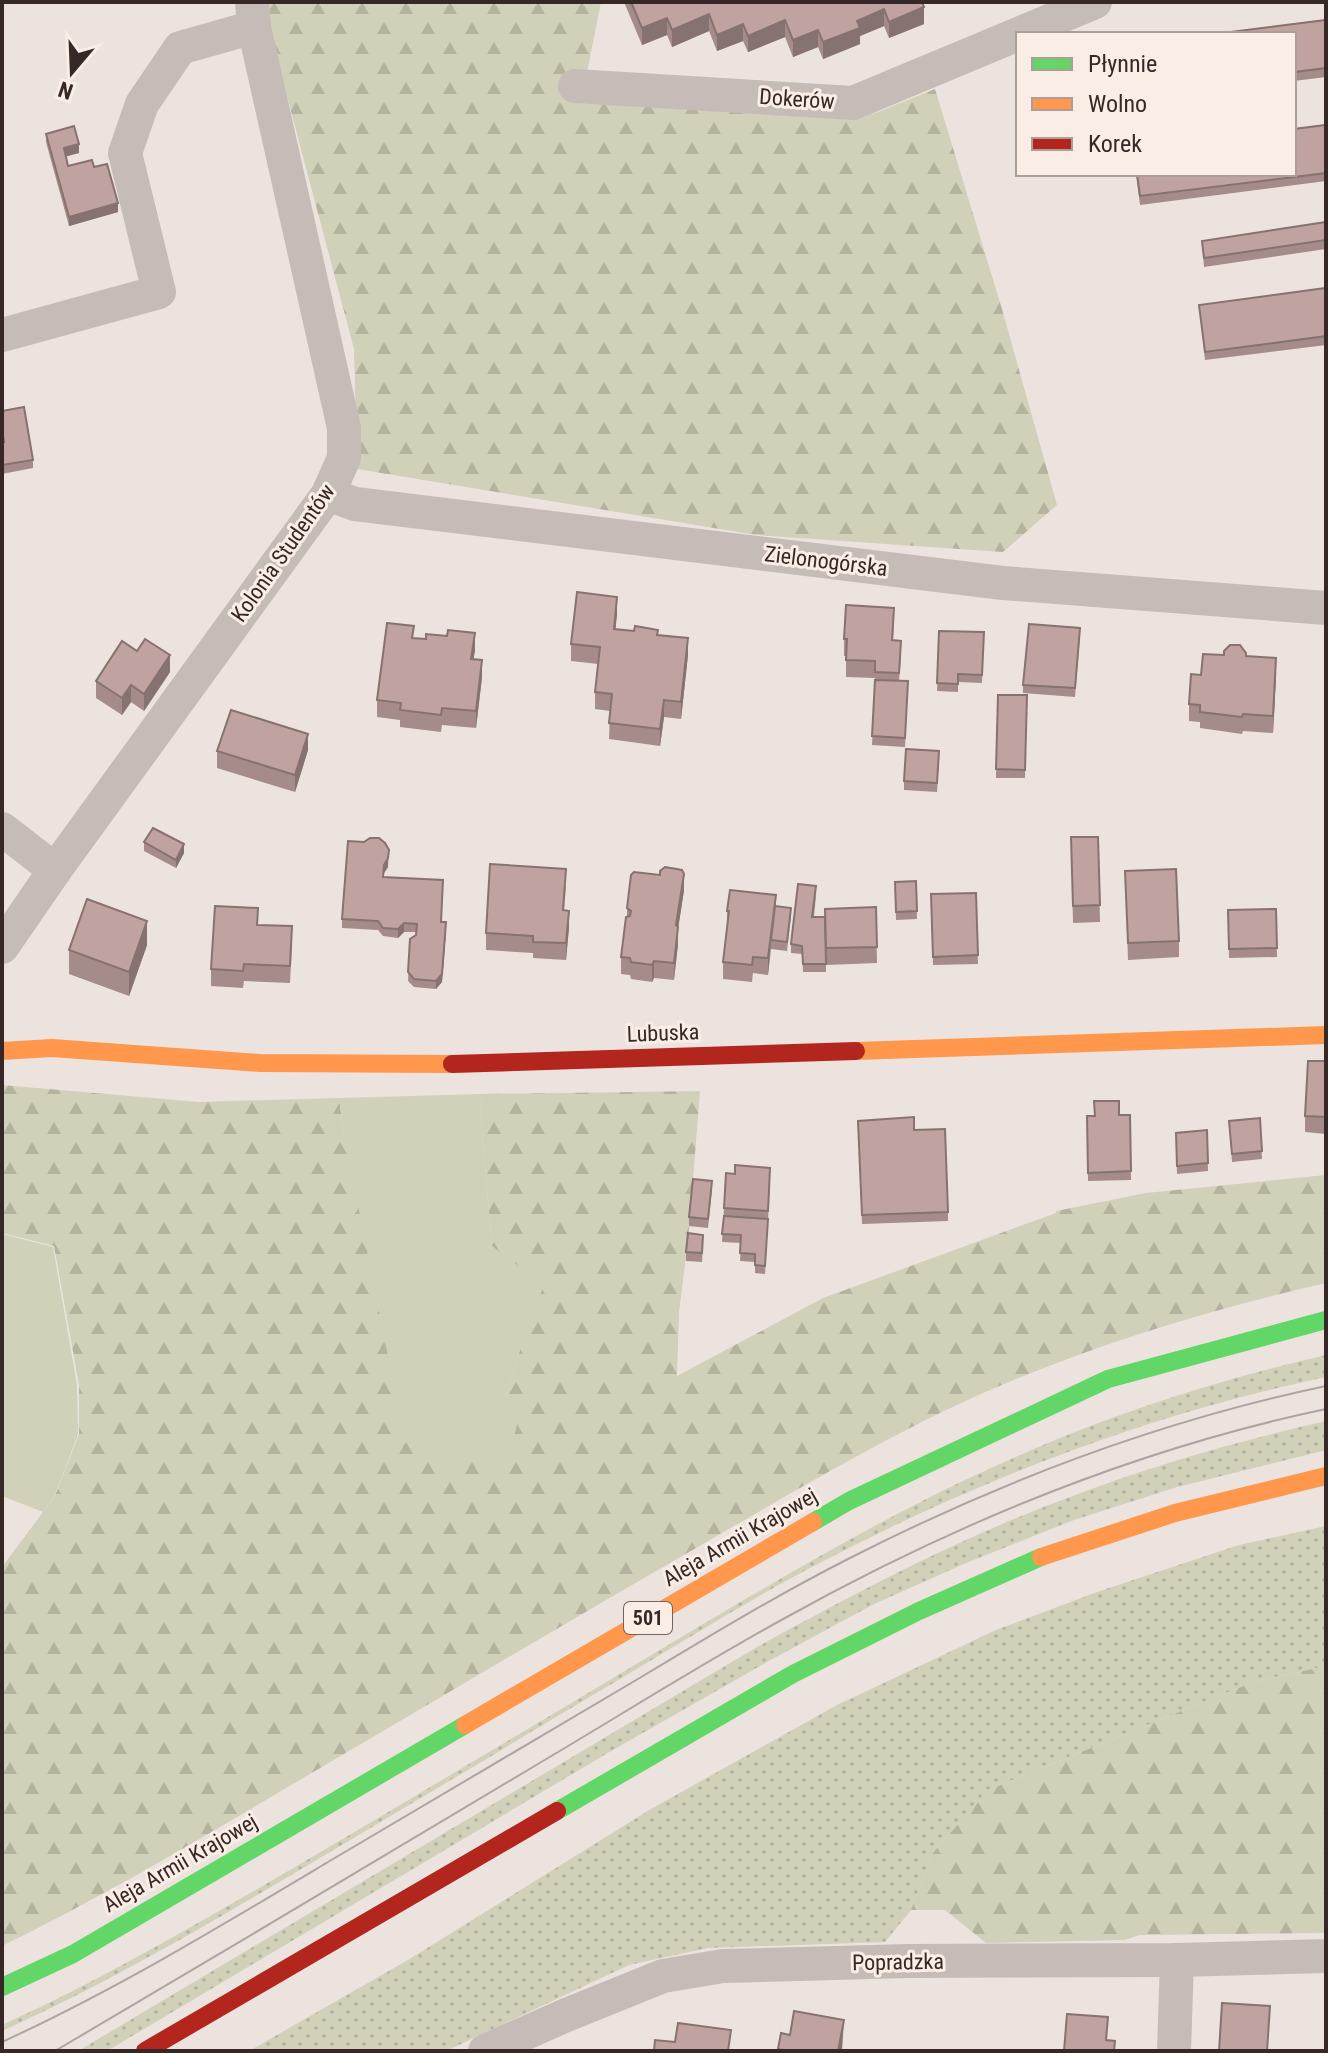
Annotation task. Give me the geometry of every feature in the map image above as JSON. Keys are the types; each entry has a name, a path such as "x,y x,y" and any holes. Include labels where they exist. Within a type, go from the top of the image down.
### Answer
{"main road":[{"name":"Lubuska","path":"2,1051 52,1048 260,1063 455,1064 1326,1035"},
{"name":"Aleja Armii Krajowej","path":"2,1987 87,1946 849,1501 1108,1379 1326,1320"},
{"path":"145,2051 793,1674 919,1611 1043,1556 1175,1513 1326,1476"}],"street":[{"name":"Dokerów","path":"1023,32 1095,2"},
{"path":"2,335 159,292 125,153 142,104 180,48 253,14"},
{"name":"Kolonia Studentów","path":"2,947 328,494 344,458 344,428 253,14"},
{"name":"Dokerów","path":"575,86 853,103 1016,35"},
{"name":"Zielonogórska","path":"328,494 355,504 987,581 1326,608"},
{"path":"2,829 55,870"},
{"name":"Popradzka","path":"485,2051 663,1976 723,1966 1326,1956"},
{"path":"1174,2051 1177,1960"}],"green space":[{"path":"262,2 601,2 581,103 873,114 935,89 1057,505 1003,552 756,535 357,469 354,349"},
{"path":"2,1085 199,1102 339,1098 344,1135 506,1395 520,1350 492,1246 481,1094 700,1091 679,1312 677,1376 823,1298 1056,1211 1146,1193 1326,1175 1326,1283 1132,1336 1037,1371 944,1411 829,1472 665,1566 160,1862 2,1946 2,1567 55,1496 79,1434 79,1385 54,1246 2,1233"},
{"path":"481,1094 492,1246 544,1285 506,1395 522,1403 510,1455 485,1466 405,1442 339,1098"},
{"path":"2,1234 53,1247 77,1385 78,1434 55,1495 43,1512 2,1496"},
{"path":"1326,1355 1326,1377 1192,1411 1061,1454 934,1507 810,1568 216,1919 89,1989 2,2031 2,2025 103,1976 201,1921 768,1586 952,1486 1120,1415 1201,1388"},
{"path":"1326,1421 1326,1450 1177,1487 1074,1520 872,1605 606,1754 107,2051 78,2051 757,1647 872,1585 989,1529 1102,1485 1197,1454"},
{"path":"1326,1526 1326,1666 1253,1682 988,1790 932,1854 911,1910 885,1942 708,1948 629,1965 446,2051 249,2051 408,1960 651,1809 837,1705 996,1630 1097,1592 1239,1545"},
{"path":"1326,1666 1326,1933 1139,1935 1125,1940 986,1943 945,1910 911,1910 932,1854 988,1790 1253,1682"}],"building":[{"path":"631,2 922,2 924,7 889,22 884,9 857,21 860,28 823,42 818,30 793,40 785,20 748,36 743,24 717,35 709,14 672,30 667,18 642,28"},
{"path":"1326,20 1326,68 1296,72 1296,32 1231,32"},
{"path":"1326,125 1326,173 1140,196 1137,176 1296,176 1296,129"},
{"path":"74,126 79,144 64,148 68,166 92,160 94,167 107,164 118,203 69,217 46,134"},
{"path":"1326,222 1326,240 1204,258 1202,241"},
{"path":"1326,288 1326,336 1205,352 1199,305"},
{"path":"24,407 33,460 2,465 2,411"},
{"path":"577,592 617,597 614,629 634,631 635,626 658,630 657,635 688,638 681,702 664,700 660,729 609,723 612,694 595,692 600,647 571,644"},
{"path":"846,605 894,608 892,640 901,641 899,673 875,672 875,661 846,660"},
{"path":"387,623 414,626 412,638 426,639 426,634 447,636 448,630 475,633 471,659 482,660 476,711 442,708 441,715 400,710 401,703 377,700"},
{"path":"1029,624 1080,628 1075,688 1023,685"},
{"path":"939,631 984,632 982,675 958,674 958,684 937,683"},
{"path":"145,639 170,655 144,694 131,685 122,698 96,681 122,641 137,651"},
{"path":"1230,645 1240,645 1246,656 1276,658 1273,716 1243,714 1242,717 1200,712 1200,705 1189,704 1191,674 1201,675 1203,654 1224,655"},
{"path":"875,680 908,681 905,738 872,736"},
{"path":"998,695 1027,695 1025,770 996,769"},
{"path":"231,710 308,734 295,775 217,751"},
{"path":"906,749 939,751 937,783 904,781"},
{"path":"153,828 184,844 176,860 144,842"},
{"path":"1071,837 1098,837 1100,905 1073,906"},
{"path":"379,838 389,850 383,877 443,880 441,922 446,922 442,974 436,981 414,979 408,972 410,939 416,935 417,924 404,923 398,929 383,928 378,921 342,919 348,841 364,842"},
{"path":"490,864 566,869 563,910 569,911 566,943 533,942 533,936 486,933"},
{"path":"665,867 682,870 684,874 674,963 654,961 652,965 631,962 630,958 621,957 626,917 630,916 631,911 627,908 631,875 634,872 660,875"},
{"path":"1176,869 1179,941 1128,943 1125,871"},
{"path":"916,881 917,911 896,912 895,882"},
{"path":"798,884 816,886 812,917 825,917 826,964 803,964 802,946 791,944"},
{"path":"730,890 776,895 768,958 753,957 752,965 723,962"},
{"path":"976,893 978,955 933,957 931,894"},
{"path":"87,899 147,921 129,972 69,950"},
{"path":"215,906 258,908 257,925 292,926 290,966 244,964 243,971 211,969"},
{"path":"775,906 791,908 787,942 771,940"},
{"path":"876,907 877,947 826,948 825,909"},
{"path":"1276,909 1277,948 1229,949 1228,910"},
{"path":"1308,1061 1326,1061 1326,1117 1305,1116"},
{"path":"1094,1101 1119,1101 1119,1115 1130,1115 1131,1171 1088,1173 1087,1116 1095,1116"},
{"path":"914,1117 914,1130 945,1129 948,1212 862,1215 858,1121"},
{"path":"1260,1118 1262,1151 1232,1154 1229,1121"},
{"path":"1207,1130 1208,1163 1177,1166 1176,1133"},
{"path":"735,1165 770,1168 768,1211 724,1208 726,1173 735,1174"},
{"path":"693,1179 712,1181 708,1219 689,1217"},
{"path":"724,1216 768,1219 765,1266 755,1265 755,1254 740,1253 741,1235 722,1234"},
{"path":"688,1233 703,1235 702,1253 686,1252"},
{"path":"1222,2003 1270,2006 1267,2051 1219,2051"},
{"path":"794,2011 844,2020 838,2051 778,2049 781,2033 790,2035"},
{"path":"1067,2014 1108,2017 1106,2040 1115,2041 1114,2051 1064,2051"},
{"path":"678,2023 731,2030 728,2051 654,2051 655,2040 675,2042"}],"tram line":[{"path":"2,2042 86,2001 248,1910 745,1615 850,1558 965,1504 1082,1456 1203,1417 1326,1386"},
{"path":"55,2051 754,1635 914,1551 1048,1493 1116,1468 1185,1445 1326,1409"}],"traffic: fast":[{"path":"813,1522 849,1501 1108,1379 1326,1320"},
{"path":"557,1811 793,1674 919,1611 1041,1557"},
{"path":"2,1987 73,1954 465,1725"}],"traffic: slow":[{"path":"856,1051 1326,1035"},
{"path":"2,1051 52,1048 260,1063 452,1064"},
{"path":"1041,1557 1175,1513 1326,1476"},
{"path":"465,1725 813,1522"}],"traffic: jam":[{"path":"452,1064 856,1051"},
{"path":"145,2051 557,1811"}]}
